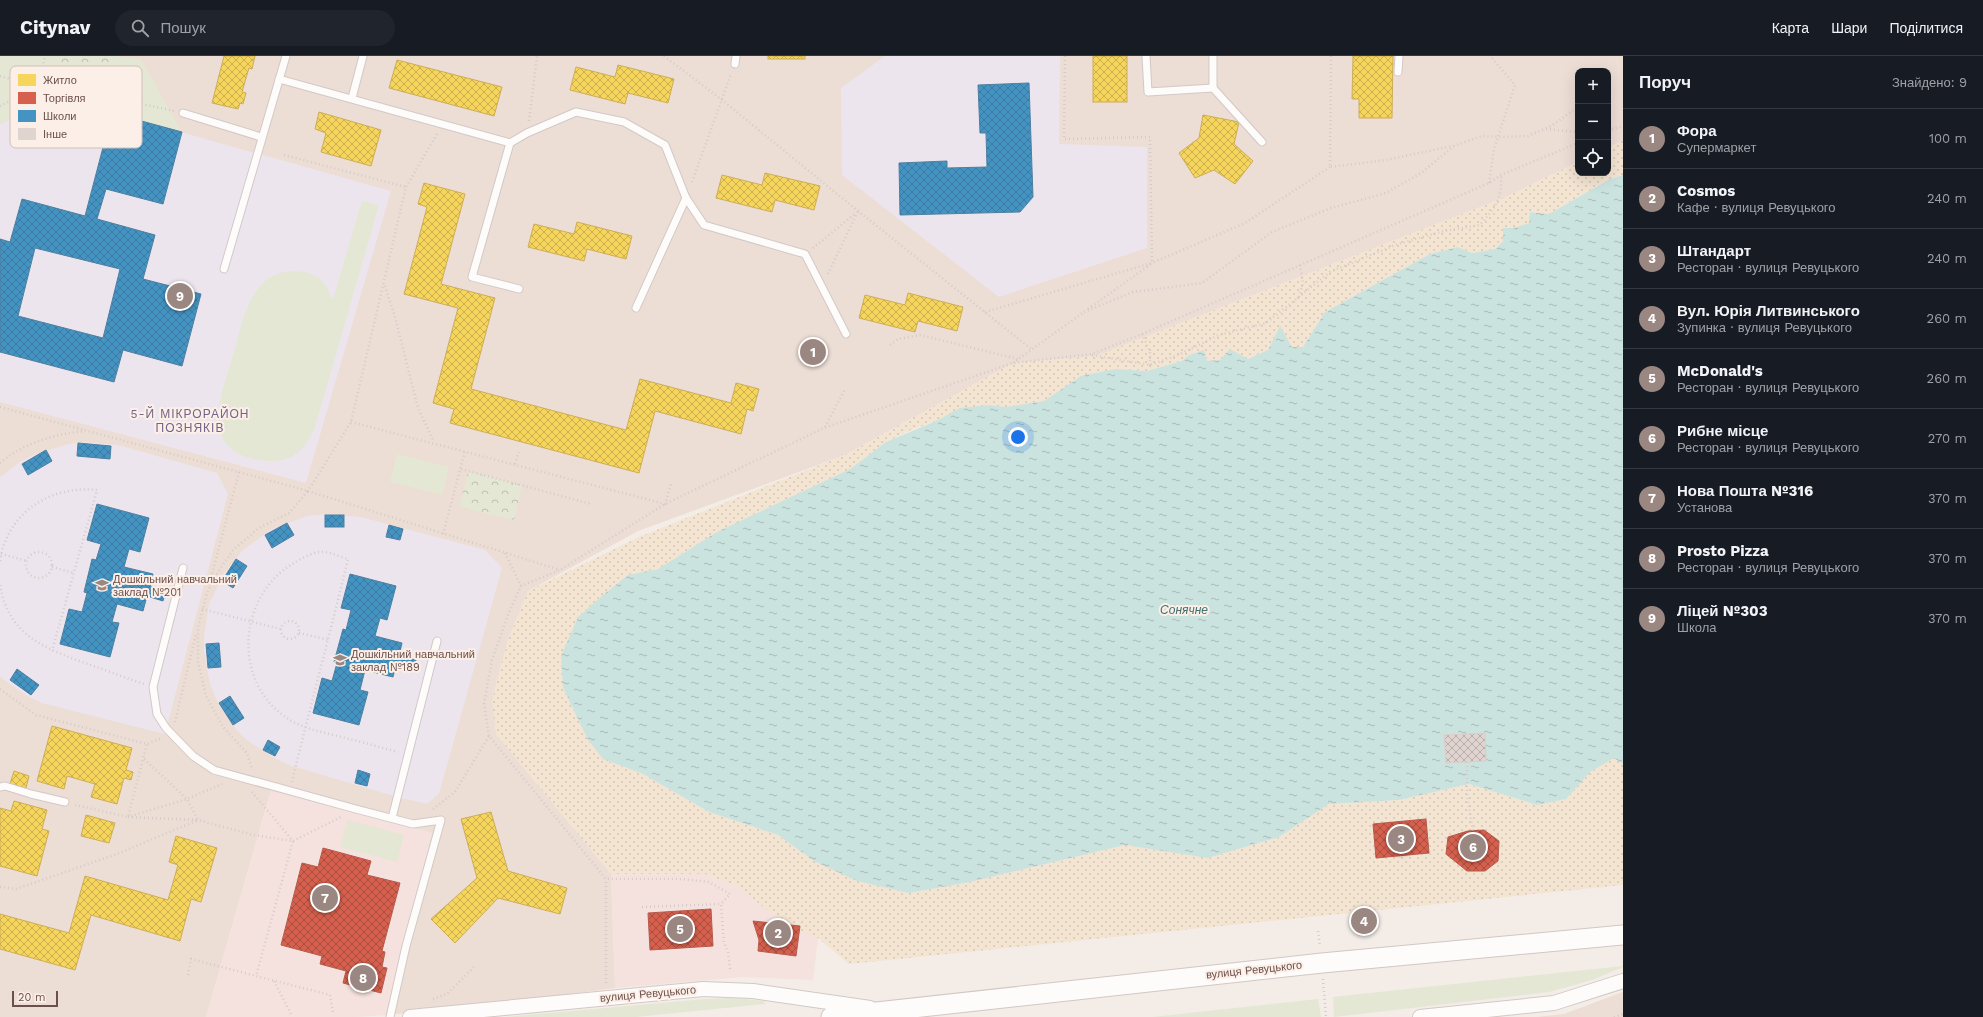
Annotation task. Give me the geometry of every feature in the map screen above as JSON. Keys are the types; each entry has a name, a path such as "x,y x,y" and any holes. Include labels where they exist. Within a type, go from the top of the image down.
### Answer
{"street":[{"name":"вулиця Ревуцького","path":"831,1017 1338,961 1623,935"},
{"path":"1420,1017 1554,1003 1623,981"},
{"name":"вулиця Ревуцького","path":"410,1017 703,989 754,991 885,1011"}],"lane":[{"path":"224,269 261,137 286,56"},
{"path":"352,98 364,56"},
{"path":"735,64 736,56"},
{"path":"1146,56 1148,92 1213,88"},
{"path":"1213,56 1213,88 1262,142"},
{"path":"1398,72 1399,56"},
{"path":"279,79 510,143"},
{"path":"519,289 472,277 510,143 527,133 576,112 624,122 665,145 686,198 704,225 805,254 846,334"},
{"path":"183,113 261,137"},
{"path":"636,308 686,198"},
{"path":"183,568 153,688 157,714 172,734 193,756 214,770 238,778 290,790 413,824 441,820 406,946 390,1017"},
{"path":"392,818 438,641"},
{"path":"0,787 6,786 65,802"}],"path":[{"path":"43,66 45,56"},
{"path":"527,133 537,56"},
{"path":"664,56 722,100 1031,349"},
{"path":"1065,56 1064,139 1150,137 1152,263"},
{"path":"1330,168 1331,56"},
{"path":"1489,183 1494,149 1515,85 1490,56"},
{"path":"686,198 735,64"},
{"path":"0,76 10,79"},
{"path":"0,106 10,101"},
{"path":"142,104 183,113"},
{"path":"985,312 1152,263 1246,224 1330,168 1386,160 1454,146 1482,136 1528,136 1545,129 1575,109"},
{"path":"207,593 214,578 233,550 259,528 289,513 308,491 351,422 385,285 406,188 442,125"},
{"path":"1611,129 1623,126"},
{"path":"1545,129 1575,132"},
{"path":"606,983 606,879 489,736 484,704 492,660 509,612 521,586 560,570 666,504 824,428 1013,363 1092,354 1142,334 1489,183 1501,175 1575,143"},
{"path":"1084,312 1133,292 1202,283 1272,232 1331,208 1386,193 1421,173 1454,146"},
{"path":"284,155 406,188"},
{"path":"1092,354 1150,365 1176,356 1219,335 1266,323 1330,272 1396,245 1444,231 1480,225 1496,207 1500,197 1501,175"},
{"path":"805,254 858,211"},
{"path":"822,286 858,211"},
{"path":"1013,363 1152,263"},
{"path":"1299,297 1303,283 1300,264"},
{"path":"385,285 397,324 418,408 434,442"},
{"path":"1142,334 1150,352 1150,365"},
{"path":"890,345 898,339 920,335 1018,359"},
{"path":"824,428 845,389"},
{"path":"0,407 308,491 560,570"},
{"path":"351,422 434,442 666,504"},
{"path":"0,463 36,442 53,436 88,431"},
{"path":"443,534 465,451"},
{"path":"515,464 519,452"},
{"path":"461,469 591,504"},
{"path":"172,734 202,609 239,472"},
{"path":"666,504 671,484"},
{"path":"0,561 10,530 22,515 36,503 53,494 72,489 97,490 52,651"},
{"path":"290,790 305,727 348,559 324,551 299,560 277,575 260,596 250,621 248,649 250,664 261,690 279,712 290,720 305,727 408,754"},
{"path":"42,552 50,558 52,567 46,576 36,578 28,571 27,561 32,554 42,552"},
{"path":"505,553 521,586"},
{"path":"1,554 27,561"},
{"path":"52,567 74,573"},
{"path":"0,585 6,606 20,628 40,645 52,651 153,688"},
{"path":"202,609 281,628"},
{"path":"294,621 298,624 299,633 295,638 288,639 282,634 281,628 285,622 294,621"},
{"path":"198,627 198,662 206,696 223,727 247,752 255,781 251,791 293,841"},
{"path":"299,633 328,640"},
{"path":"0,689 36,715 147,744 128,816"},
{"path":"413,824 455,792 489,736"},
{"path":"143,758 187,799 198,820"},
{"path":"1467,762 1467,785 1473,831"},
{"path":"128,816 187,799 238,778"},
{"path":"65,802 128,816 198,820 253,835 293,841 356,809"},
{"path":"0,887 16,889 117,854 198,820"},
{"path":"256,976 293,841"},
{"path":"606,879 682,879 709,882 730,894 721,904 642,907"},
{"path":"721,904 724,943 728,952 730,969"},
{"path":"188,975 191,959 274,980 330,995 333,1013"},
{"path":"428,1002 447,994 476,965"},
{"path":"274,980 292,1016"},
{"path":"1614,1017 1623,1014"}],"shaded area":[{"path":"0,56 1623,56 1623,140 1611,146 1611,68 1575,68 1575,163 1506,197 1096,356 1013,363 845,455 638,531 528,591 508,640 493,696 496,734 611,874 615,988 455,1009 385,1015 432,833 271,790 206,1017 0,1017"},
{"path":"885,56 1060,56 1059,144 1147,147 1147,248 999,297 842,175 841,88"},
{"path":"10,120 10,148 142,148 142,121 391,191 306,483 0,402 0,124"},
{"name":"Дошкільний навчальний заклад №201","path":"84,442 118,445 217,473 228,494 165,734 42,703 27,696 0,677 0,477 21,461 36,454 68,444"},
{"name":"Дошкільний навчальний заклад №189","path":"325,514 361,517 485,550 502,568 439,794 427,804 397,797 292,766 276,759 247,740 235,728 216,699 210,684 204,652 204,636 209,604 223,575 243,550 272,529 307,516"},
{"path":"271,790 432,833 385,1015 357,1017 206,1017"},
{"path":"611,874 705,874 737,886 818,938 813,980 743,977 615,988"},
{"path":"1623,992 1623,1017 1537,1017 1564,1014"}],"green space":[{"path":"0,56 57,56 62,66 10,66 10,120 0,124"},
{"path":"57,56 119,56 116,66 62,66"},
{"path":"119,56 142,60 182,132 142,121 142,66 116,66"},
{"path":"362,201 379,205 315,427 303,447 293,456 286,459 270,461 255,459 240,454 228,446 224,440 219,423 219,414 221,394 240,328 250,300 267,279 280,273 295,271 309,273 316,276 324,283 333,299"},
{"path":"397,454 449,467 442,495 390,482"},
{"path":"468,472 522,485 514,520 459,507"},
{"path":"348,820 404,835 397,862 340,847"},
{"path":"1623,966 1592,980 1549,992 1334,1017 1333,997"},
{"path":"736,998 764,1001 765,1004 636,1017 505,1017 705,999"},
{"path":"1318,999 1321,1017 1153,1017"}],"sand":[{"path":"1623,140 1623,175 1610,179 1549,214 1531,212 1529,223 1514,228 1495,249 1472,253 1457,247 1430,254 1325,312 1303,347 1292,347 1280,327 1268,350 1247,359 1207,361 1204,350 1189,355 1182,361 1147,371 1115,369 1082,376 1044,401 1006,407 990,405 936,421 911,430 886,442 850,469 717,532 658,569 628,575 578,617 563,688 588,740 603,759 643,774 709,812 778,835 814,861 909,893 970,882 1125,845 1208,858 1279,837 1329,804 1399,800 1469,784 1537,805 1566,799 1590,772 1614,757 1623,764 1623,885 849,964 818,938 786,925 737,886 705,874 611,874 496,734 492,701 508,640 528,591 639,537 845,455 1013,363 1096,356 1506,197 1575,163 1575,176 1611,176 1611,146"}],"water":[{"name":"Сонячне","path":"1623,175 1623,764 1614,758 1590,772 1566,799 1537,805 1469,784 1399,800 1329,804 1279,837 1208,858 1125,845 970,882 909,893 857,881 814,861 778,835 709,812 643,774 603,759 588,740 563,688 561,656 578,617 628,575 658,569 717,532 850,469 886,442 936,421 960,408 990,405 1006,407 1044,401 1081,376 1115,369 1147,371 1182,361 1189,355 1204,350 1207,361 1220,360 1230,349 1248,359 1268,350 1280,326 1292,347 1303,347 1325,312 1430,254 1457,247 1472,253 1495,249 1503,241 1503,228 1514,228 1529,223 1530,212 1549,214 1610,179","holes":["1485,733 1486,761 1446,763 1444,735"]}],"building: Житло":[{"path":"224,56 255,56 252,69 249,68 242,92 246,93 243,104 240,103 238,109 212,103"},
{"path":"768,56 805,56 805,59 768,59"},
{"path":"1093,56 1127,56 1127,102 1093,102"},
{"path":"1353,56 1393,56 1392,118 1359,118 1359,99 1352,99"},
{"path":"397,60 502,87 494,116 389,88"},
{"path":"618,65 674,79 668,103 628,93 625,104 570,90 576,67 615,77"},
{"path":"319,112 381,130 371,166 321,152 326,133 315,129"},
{"path":"1203,115 1239,122 1234,144 1253,161 1235,184 1214,170 1195,178 1179,153 1199,138"},
{"path":"765,173 820,186 814,210 775,200 772,212 716,198 722,175 762,185"},
{"path":"424,183 465,194 441,284 495,298 471,389 626,430 640,379 731,403 736,383 759,389 753,411 747,409 741,434 655,411 639,473 450,423 454,409 433,403 458,308 404,294 427,207 418,204"},
{"path":"577,222 632,236 626,259 587,249 584,261 528,247 534,224 574,234"},
{"path":"908,293 963,307 957,331 918,321 915,332 859,318 865,295 905,305"},
{"path":"52,726 132,748 126,770 133,772 131,780 124,778 117,804 91,797 95,784 67,776 64,789 37,781"},
{"path":"14,771 29,776 26,788 10,784"},
{"path":"14,801 47,810 42,829 49,831 37,876 0,866 0,808 11,811"},
{"path":"491,812 508,871 567,888 560,914 498,898 455,943 431,919 477,878 461,819"},
{"path":"86,815 115,823 109,843 81,836"},
{"path":"176,836 217,848 201,902 191,899 180,941 91,915 75,970 0,949 0,914 69,933 85,876 168,900 178,865 169,862"}],"building: Торгівля":[{"path":"811,339 820,341 816,358 808,357"},
{"path":"1426,819 1429,853 1376,858 1373,824"},
{"path":"1484,830 1499,841 1498,861 1485,871 1467,871 1446,854 1448,837 1468,831"},
{"path":"323,848 371,861 367,875 400,883 382,951 385,952 382,967 387,968 381,993 343,983 346,971 320,964 322,956 281,945 302,863 318,867"},
{"path":"711,909 713,946 650,950 648,913"},
{"path":"753,921 800,926 796,956 758,951 759,940"}],"building: Школи":[{"path":"1029,83 1033,197 1020,212 900,215 899,163 947,161 947,168 987,167 986,133 980,133 978,85"},
{"path":"142,121 182,132 163,204 106,189 97,219 155,235 143,279 201,294 182,366 123,350 114,382 0,352 0,239 10,242 22,199 85,216 103,148 142,148","holes":["35,248 120,269 103,338 18,316"]},
{"path":"78,443 111,446 110,459 77,456"},
{"path":"46,450 52,461 28,475 22,464"},
{"path":"97,504 149,518 140,552 129,549 124,567 153,574 150,586 166,590 163,601 147,596 143,611 117,604 112,622 119,623 110,657 60,644 69,609 82,612 87,593 84,592 92,559 96,560 101,544 87,540"},
{"path":"325,515 344,515 344,527 325,527"},
{"path":"287,523 294,535 272,548 265,535"},
{"path":"389,525 403,529 400,540 386,537"},
{"path":"236,559 247,566 233,588 222,581"},
{"path":"350,574 396,586 387,620 380,618 375,636 402,643 399,656 416,660 413,669 396,665 393,677 365,670 360,690 368,692 359,725 313,713 322,678 332,681 337,663 334,662 343,629 346,630 351,610 341,608"},
{"path":"219,643 221,667 208,668 206,644"},
{"path":"17,669 39,685 31,695 10,680"},
{"path":"230,696 244,718 233,725 219,703"},
{"path":"268,740 280,747 275,756 263,750"},
{"path":"358,770 370,774 367,786 355,783"}],"building: Інше":[{"path":"1485,733 1486,761 1446,763 1444,735"}],"place":[{"name":"Ліцей №303","path":"180,296"},
{"name":"Фора","path":"813,352"},
{"name":"Дошкільний навчальний заклад №201","path":"102,585"},
{"name":"Дошкільний навчальний заклад №189","path":"340,660"},
{"name":"Штандарт","path":"1401,839"},
{"name":"Рибне місце","path":"1473,847"},
{"name":"Нова Пошта №316","path":"325,898"},
{"name":"Вул. Юрія Литвинського","path":"1364,921"},
{"name":"McDonald's","path":"680,929"},
{"name":"Cosmos","path":"778,933"},
{"name":"Prosto Pizza","path":"363,978"}],"district":[{"name":"5-Й МІКРОРАЙОН ПОЗНЯКІВ","path":"190,421"}]}
